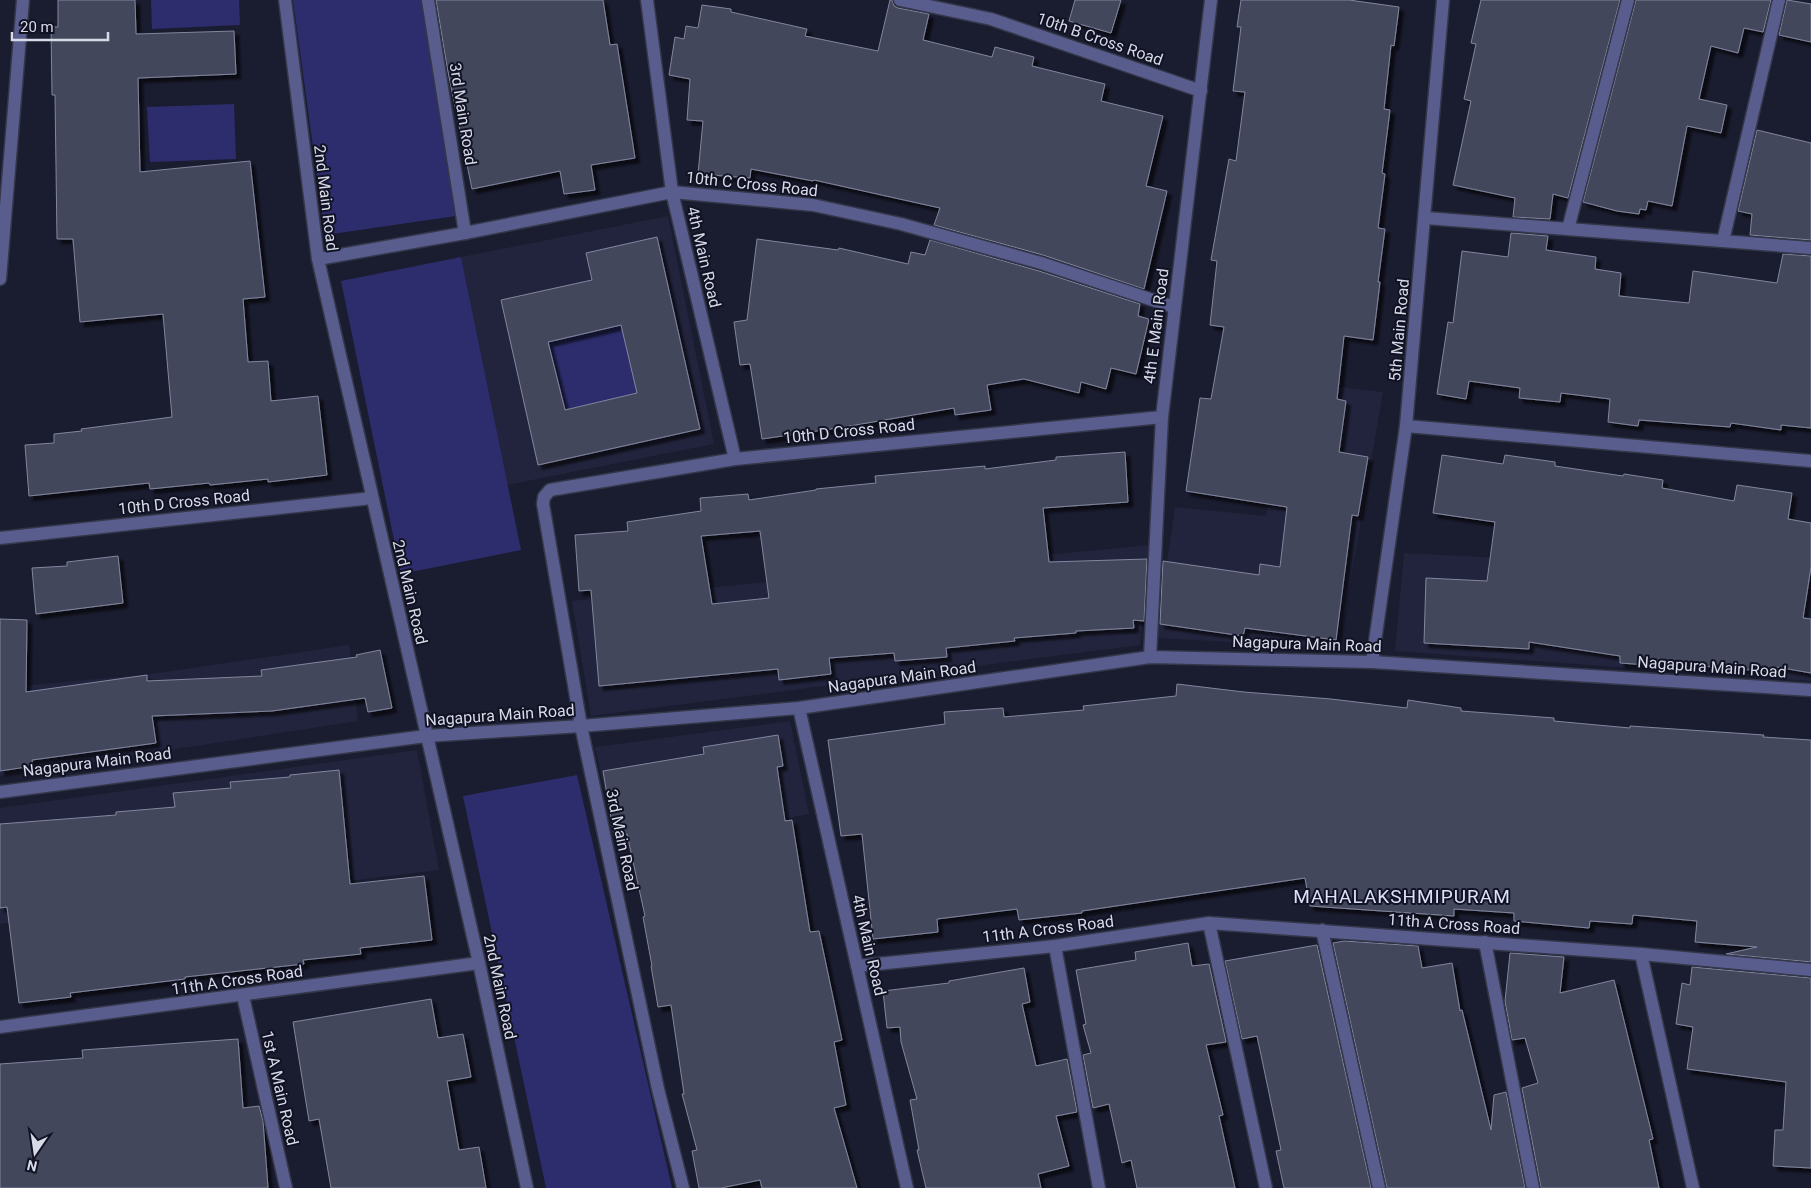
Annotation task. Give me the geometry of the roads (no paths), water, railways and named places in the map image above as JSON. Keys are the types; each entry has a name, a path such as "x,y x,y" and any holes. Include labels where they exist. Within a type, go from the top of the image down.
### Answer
{"street":[{"path":"0,279 23,0"},
{"name":"2nd Main Road","path":"284,0 318,259 479,963 528,1188"},
{"name":"3rd Main Road","path":"428,0 465,233"},
{"name":"4th Main Road","path":"648,0 672,192 735,459"},
{"name":"10th B Cross Road","path":"900,0 991,19 1201,91"},
{"name":"4th E Main Road","path":"1150,657 1162,417 1211,0"},
{"name":"5th Main Road","path":"1372,662 1406,426 1426,218 1443,0"},
{"path":"1568,229 1628,0"},
{"path":"1723,241 1779,0"},
{"name":"10th C Cross Road","path":"318,259 465,233 672,192 813,205 901,224 1041,263 1174,307"},
{"path":"1426,218 1811,248"},
{"name":"10th D Cross Road","path":"544,496 550,490 735,459 1162,417"},
{"path":"1406,426 1811,462"},
{"name":"3rd Main Road","path":"544,496 543,504 581,726 658,1089 682,1188"},
{"name":"10th D Cross Road","path":"0,538 372,498"},
{"name":"Nagapura Main Road","path":"0,792 426,736 581,726 799,708 1150,657 1372,662 1811,690"},
{"name":"4th Main Road","path":"799,708 906,1188"},
{"path":"1209,923 1266,1188"},
{"name":"11th A Cross Road","path":"857,966 1055,946 1209,923 1641,954 1811,970"},
{"path":"1322,930 1379,1188"},
{"path":"1485,942 1533,1188"},
{"path":"1055,946 1099,1188"},
{"path":"1641,954 1693,1188"},
{"name":"11th A Cross Road","path":"0,1027 479,963"},
{"name":"1st A Main Road","path":"243,996 286,1188"}],"district":[{"name":"MAHALAKSHMIPURAM","path":"1402,896"}]}
